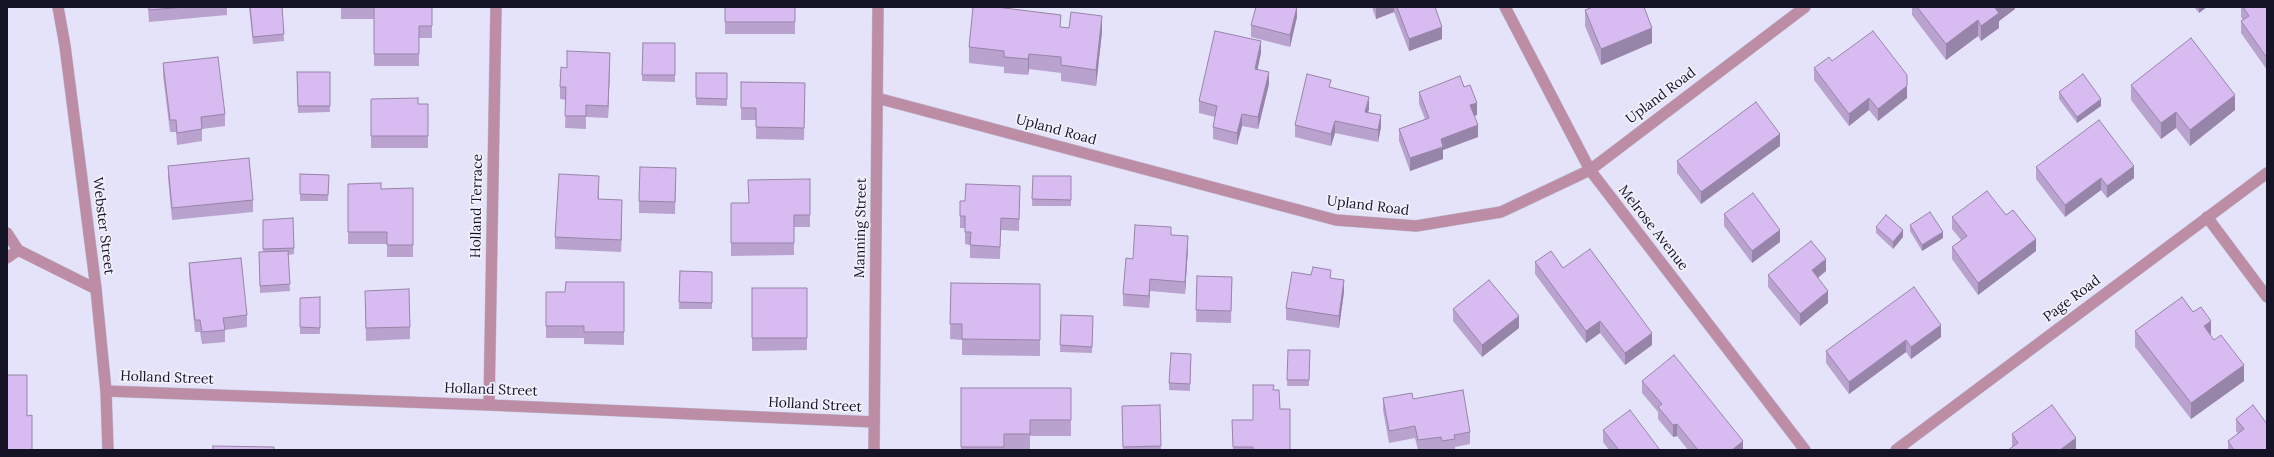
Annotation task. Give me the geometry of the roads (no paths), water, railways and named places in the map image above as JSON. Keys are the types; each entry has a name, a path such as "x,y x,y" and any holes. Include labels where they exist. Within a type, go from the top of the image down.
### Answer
{"street":[{"name":"Webster Street","path":"58,7 65,46 96,289 106,391 108,450"},
{"name":"Holland Terrace","path":"489,405 496,7"},
{"name":"Manning Street","path":"874,450 878,7"},
{"name":"Melrose Avenue","path":"1505,7 1590,170 1805,450"},
{"name":"Upland Road","path":"877,98 1336,220 1416,226 1500,212 1590,170 1805,7"},
{"name":"Page Road","path":"1896,450 2267,173"},
{"path":"2207,217 2267,297"},
{"path":"7,233 18,250 96,289"},
{"path":"7,258 18,250"},
{"name":"Holland Street","path":"106,391 489,405 874,422"}]}
